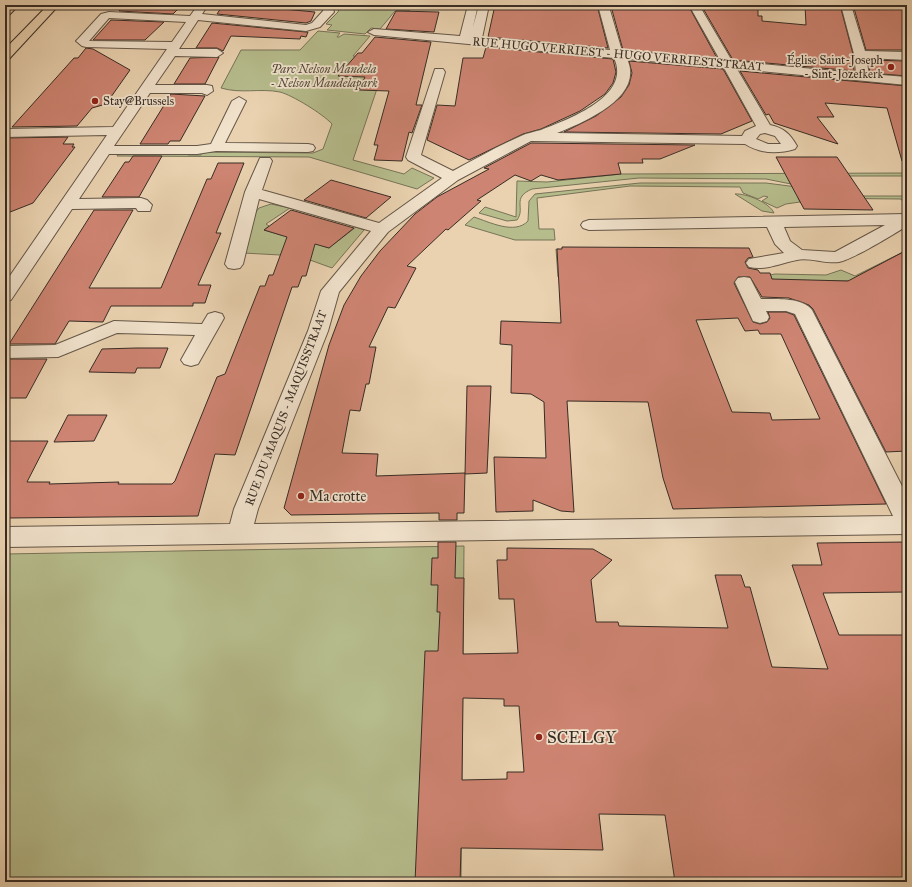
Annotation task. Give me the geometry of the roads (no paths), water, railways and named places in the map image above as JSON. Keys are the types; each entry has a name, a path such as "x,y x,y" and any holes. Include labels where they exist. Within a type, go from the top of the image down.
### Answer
{"highway":[{"path":"5,13 14,5"},
{"path":"5,56 54,5"}],"street":[{"path":"114,5 110,9 197,14 306,28 316,26 329,12 326,7 327,5"},
{"path":"473,5 465,38 470,41 476,39 484,5"},
{"path":"694,5 765,129"},
{"path":"846,5 860,54 863,77"},
{"name":"RUE DU MAQUIS - MAQUISSTRAAT","path":"239,535 246,509 318,331 330,291 382,229 452,177 527,138 537,137 568,122 609,100 617,92 624,76 622,61 615,47 603,6"},
{"path":"5,296 197,14"},
{"path":"197,14 108,15 105,16 82,41 86,44 217,53"},
{"name":"RUE HUGO VERRIEST - HUGO VERRIESTSTRAAT","path":"374,32 907,81"},
{"path":"860,54 907,56"},
{"path":"439,72 413,156 452,177"},
{"path":"145,90 207,91"},
{"path":"216,147 239,101"},
{"path":"568,122 591,139"},
{"path":"537,137 591,139 748,140 760,147 784,148 790,146 782,133 774,130 756,130 750,134 748,140"},
{"path":"5,133 197,150 216,147 308,148"},
{"path":"111,142 157,145"},
{"path":"234,264 253,192 265,161"},
{"path":"253,192 382,229"},
{"path":"68,204 141,203 144,204 144,208"},
{"path":"589,225 906,221"},
{"path":"755,263 779,260 797,254 817,257 838,257 906,221"},
{"path":"773,222 783,244 797,254"},
{"path":"744,282 757,311 788,306 803,310 907,520"},
{"path":"5,352 58,351 114,327 212,324 191,360"},
{"path":"5,536 239,535 907,525"}],"place":[{"name":"Église Saint-Joseph - Sint-Jozefkerk","path":"891,67"},
{"name":"Stay@Brussels","path":"95,101"},
{"name":"Ma crotte","path":"301,496"},
{"name":"SCELGY","path":"539,737"}],"park label":[{"name":"Parc Nelson Mandela - Nelson Mandelapark","path":"324,76"}]}
